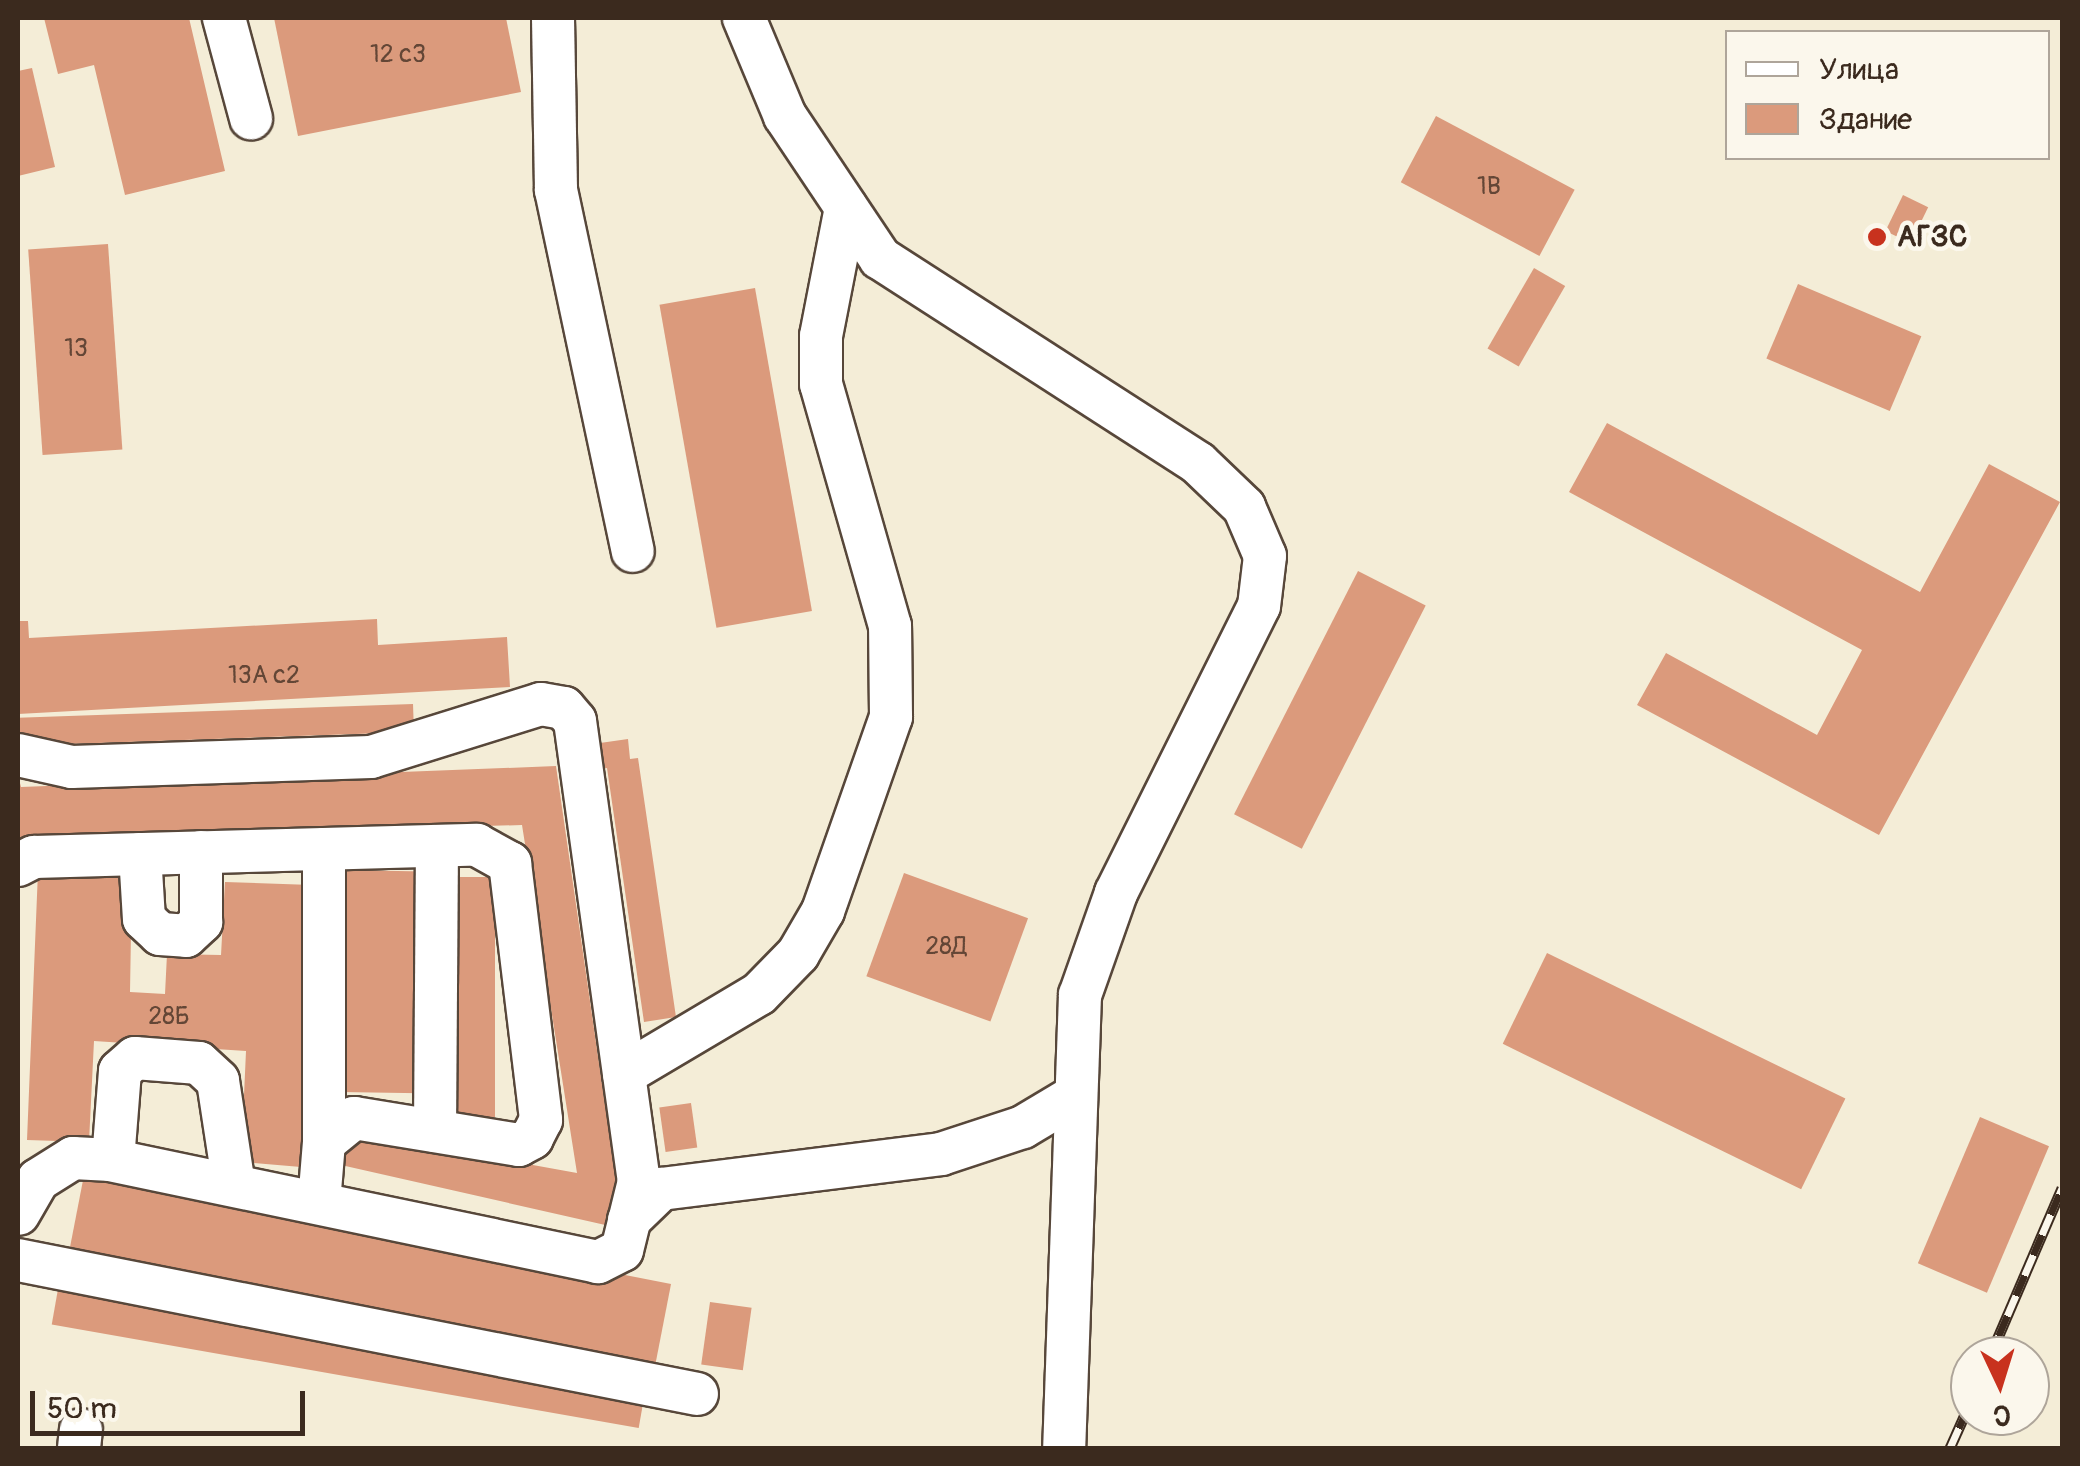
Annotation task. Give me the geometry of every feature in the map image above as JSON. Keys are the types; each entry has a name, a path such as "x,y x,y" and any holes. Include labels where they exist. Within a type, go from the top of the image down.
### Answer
{"street":[{"path":"224,18 251,118"},
{"path":"553,18 556,190 633,551"},
{"path":"744,18 785,116 880,258 1198,463 1244,508 1265,556 1260,606 1116,893 1080,995 1070,1100 1064,1448"},
{"path":"624,1074 759,994 798,954 824,911 892,716 890,626 821,384 820,336 846,208"},
{"path":"18,756 72,766 371,757 540,704 564,708 574,721 639,1181 622,1250 598,1262 113,1160 73,1158 38,1180 18,1214"},
{"path":"435,1131 438,846"},
{"path":"18,865 140,854 494,848 510,863 541,1120 519,1145 354,1118 324,1142"},
{"path":"319,1204 324,1142 324,850"},
{"path":"140,854 144,919 160,934 186,936 201,922 202,852"},
{"path":"113,1160 120,1072 135,1058 199,1063 218,1080 234,1186"},
{"path":"630,1220 662,1189 941,1154 1023,1127 1070,1100"},
{"path":"18,1260 697,1394"}],"building":[{"path":"44,18 189,18 225,171 125,195 94,65 58,74"},
{"path":"274,18 506,18 521,92 298,136"},
{"path":"32,68 55,167 18,176 18,71"},
{"path":"1436,116 1575,190 1539,256 1401,182"},
{"path":"1903,195 1928,207 1911,243 1885,231"},
{"name":"АГЗС","path":"1871,228 1888,236 1884,246 1866,238"},
{"path":"108,244 122,449 43,455 28,250"},
{"path":"1534,268 1565,286 1519,367 1488,349"},
{"path":"1798,284 1921,336 1890,411 1766,359"},
{"path":"755,288 812,611 716,628 659,305"},
{"path":"1607,423 1920,592 1989,464 2060,502 1879,835 1637,705 1666,653 1817,735 1862,650 1569,492"},
{"path":"1358,571 1426,606 1302,849 1234,814"},
{"path":"377,619 378,645 507,637 510,687 18,714 18,621 28,621 29,638"},
{"path":"413,704 414,732 19,746 18,718"},
{"path":"628,739 630,759 638,758 676,1017 644,1022 607,768 597,770 593,744"},
{"path":"556,766 623,1229 341,1165 343,1131 577,1173 522,825 18,839 18,775 21,787"},
{"path":"344,870 424,871 420,1093 340,1092"},
{"path":"38,871 132,873 130,992 165,994 167,954 221,955 225,882 312,885 301,1167 241,1162 246,1051 94,1041 89,1142 27,1140"},
{"path":"904,873 1028,918 990,1022 866,976"},
{"path":"457,877 495,877 495,1117 457,1117"},
{"path":"1547,953 1845,1099 1801,1189 1503,1044"},
{"path":"691,1103 697,1148 666,1152 659,1107"},
{"path":"1980,1117 2049,1146 1987,1293 1918,1263"},
{"path":"85,1170 671,1284 655,1368 69,1254"},
{"path":"58,1289 645,1392 639,1428 52,1324"},
{"path":"710,1302 752,1308 743,1370 701,1364"}],"railway":[{"path":"1999,1336 2062,1188"},
{"path":"1950,1448 1955,1436"}],"place":[{"name":"АГЗС","path":"1877,237"}]}
